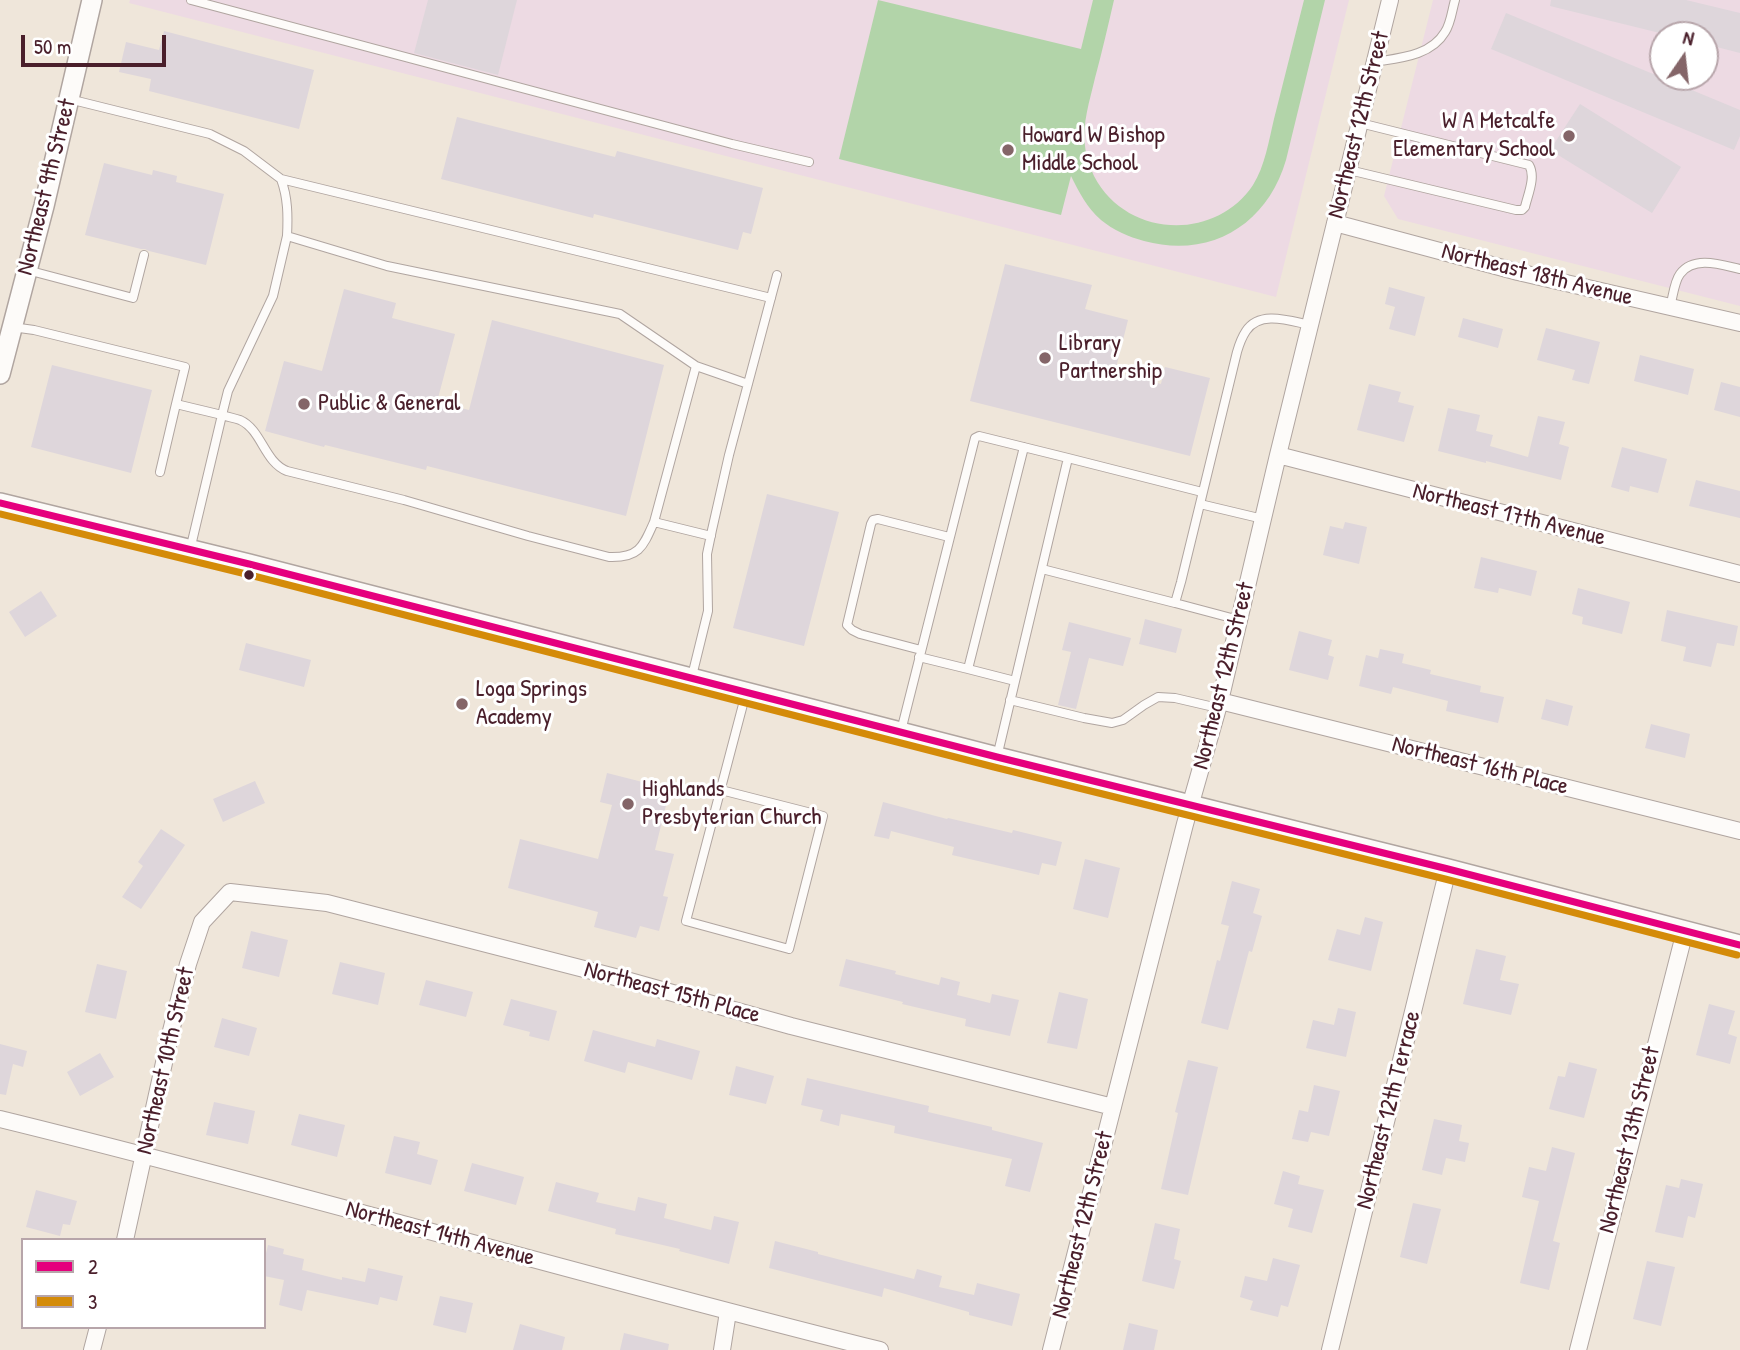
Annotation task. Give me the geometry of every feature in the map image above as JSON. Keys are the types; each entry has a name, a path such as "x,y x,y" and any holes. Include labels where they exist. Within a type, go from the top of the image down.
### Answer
{"street":[{"name":"Northeast 9th Street","path":"0,374 44,206 92,0"},
{"name":"Northeast 12th Street","path":"1051,1350 1190,805 1219,704 1390,0"},
{"name":"Northeast 18th Avenue","path":"1335,222 1518,272 1740,323"},
{"name":"Northeast 17th Avenue","path":"1278,455 1740,573"},
{"path":"0,503 1740,945"},
{"name":"Northeast 16th Place","path":"1219,704 1740,831"},
{"name":"Northeast 12th Terrace","path":"1329,1350 1447,869"},
{"name":"Northeast 15th Place","path":"230,892 327,903 619,978 791,1026 1112,1107"},
{"name":"Northeast 10th Street","path":"125,1238 188,964 202,922 230,892"},
{"name":"Northeast 13th Street","path":"1578,1350 1685,931"},
{"name":"Northeast 14th Avenue","path":"0,1119 144,1154 728,1312 880,1350"},
{"path":"722,1350 728,1312"},
{"path":"92,1350 97,1329"}],"lane":[{"path":"191,0 732,144 809,162"},
{"path":"1375,62 1413,55 1437,42 1445,32 1455,0"},
{"path":"69,99 210,134 244,151 281,179 771,298"},
{"path":"1349,170 1516,210 1525,207 1532,171 1529,165 1360,123"},
{"path":"190,550 228,391 272,296 287,236 288,211 281,179"},
{"path":"287,236 387,266 620,314 696,366 748,384"},
{"path":"27,270 133,298 144,255"},
{"path":"1670,307 1679,275 1686,268 1700,263 1740,269"},
{"path":"691,679 708,611 707,554 729,456 778,275"},
{"path":"1175,603 1237,352 1245,332 1251,325 1270,318 1310,325"},
{"path":"12,327 185,367 160,472"},
{"path":"176,404 240,420 256,435 273,461 287,471 404,500 609,557 622,557 643,546 654,522 696,366"},
{"path":"900,732 975,438 979,436 1202,492"},
{"path":"968,669 1024,447"},
{"path":"997,757 1068,458"},
{"path":"1200,504 1263,519"},
{"path":"949,537 873,520 847,625 860,634 968,669 1015,681"},
{"path":"654,522 711,536"},
{"path":"1042,569 1239,620"},
{"path":"720,790 823,816 789,949 686,921 720,790 746,693"},
{"path":"1010,700 1112,723 1123,720 1158,697 1219,704"}],"shaded area":[{"name":"Howard W Bishop Middle School","path":"130,0 1349,0 1276,297 129,3"},
{"name":"W A Metcalfe Elementary School","path":"1433,0 1740,0 1740,306 1398,219 1384,196"}],"green space":[{"path":"878,0 1081,49 1093,0 1114,0 1086,120 1084,137 1087,158 1094,176 1108,197 1127,212 1148,221 1171,225 1194,224 1217,216 1237,204 1253,185 1266,153 1304,0 1325,0 1286,160 1265,203 1233,232 1191,245 1168,245 1144,241 1106,224 1087,205 1071,176 1061,215 839,159"}],"building":[{"path":"428,0 517,0 498,75 414,53"},
{"path":"1551,0 1686,0 1740,13 1740,53 1719,48 1719,21 1649,21 1649,30 1550,6"},
{"path":"1506,13 1649,72 1649,91 1694,91 1740,110 1740,136 1734,150 1491,49"},
{"path":"164,31 314,70 299,129 149,91 151,79 119,72 126,42 159,50"},
{"path":"1580,104 1681,167 1652,213 1550,150"},
{"path":"457,117 615,157 617,151 763,188 751,234 743,232 738,250 594,214 593,218 441,179"},
{"path":"104,163 152,175 153,170 177,176 176,182 224,194 206,265 85,235"},
{"path":"1005,264 1092,285 1085,309 1128,320 1115,372 1161,384 1165,367 1210,378 1190,456 970,401"},
{"path":"1389,287 1425,297 1415,336 1389,329 1395,307 1385,304"},
{"path":"344,289 396,303 392,318 455,334 437,402 469,410 492,320 664,365 626,516 427,466 426,470 265,431 284,361 322,371"},
{"path":"1463,318 1503,329 1498,348 1458,337"},
{"path":"1546,328 1600,342 1589,384 1572,380 1575,370 1537,360"},
{"path":"1640,355 1694,369 1688,395 1634,381"},
{"path":"52,365 152,390 131,473 31,447"},
{"path":"1721,382 1740,387 1740,417 1714,410"},
{"path":"1369,384 1401,392 1398,402 1414,406 1404,442 1357,430"},
{"path":"1448,408 1480,415 1476,431 1493,435 1490,446 1528,457 1538,416 1565,422 1559,444 1569,447 1561,480 1438,451"},
{"path":"1622,447 1667,459 1658,493 1630,486 1629,492 1611,487"},
{"path":"1696,480 1740,491 1740,518 1689,506"},
{"path":"767,494 839,512 804,646 733,628"},
{"path":"1345,522 1367,527 1359,564 1323,555 1330,526 1343,529"},
{"path":"1481,557 1537,571 1531,596 1499,588 1498,593 1474,588"},
{"path":"1578,588 1630,602 1622,634 1582,624 1583,617 1572,614"},
{"path":"41,591 57,616 25,637 9,612"},
{"path":"1667,610 1738,626 1734,646 1717,643 1711,667 1683,661 1686,647 1661,641"},
{"path":"1145,619 1182,629 1176,653 1139,644"},
{"path":"1069,622 1131,638 1123,666 1089,658 1076,709 1058,705 1071,652 1062,650"},
{"path":"1299,631 1332,640 1328,655 1334,657 1328,680 1289,670"},
{"path":"246,643 311,660 304,687 239,670"},
{"path":"1380,649 1404,654 1402,663 1431,670 1430,674 1481,686 1480,692 1504,697 1498,723 1446,711 1448,701 1393,687 1391,694 1359,686 1366,655 1378,658"},
{"path":"1546,699 1573,706 1568,726 1541,719"},
{"path":"1651,724 1690,734 1685,758 1645,748"},
{"path":"607,773 670,789 655,850 674,854 663,896 668,897 659,931 640,926 636,938 594,927 598,912 508,888 520,839 598,859 612,805 600,802"},
{"path":"255,781 265,803 223,822 213,799"},
{"path":"883,802 947,819 1012,833 1013,830 1062,842 1056,866 1042,863 1039,875 952,855 954,847 891,831 889,839 874,836"},
{"path":"161,829 185,845 141,909 122,897 143,866 138,862"},
{"path":"1085,859 1120,868 1108,918 1073,909"},
{"path":"1232,881 1260,889 1253,913 1262,916 1252,952 1249,951 1228,1030 1201,1023 1229,926 1221,924"},
{"path":"1365,917 1383,922 1371,971 1328,960 1337,929 1360,935"},
{"path":"251,931 288,940 279,977 242,968"},
{"path":"1476,949 1506,956 1500,980 1519,984 1511,1015 1463,1004"},
{"path":"846,959 939,985 941,977 960,982 957,995 990,1003 992,994 1019,1000 1010,1036 965,1026 966,1019 839,986"},
{"path":"340,962 385,973 378,1005 332,994"},
{"path":"97,964 127,971 116,1019 85,1012"},
{"path":"426,980 473,992 466,1017 419,1005"},
{"path":"1059,992 1088,999 1077,1049 1047,1043"},
{"path":"511,999 557,1011 549,1041 529,1036 530,1032 503,1025"},
{"path":"1709,1004 1735,1011 1728,1034 1737,1037 1730,1064 1696,1055"},
{"path":"1338,1008 1356,1012 1346,1057 1306,1048 1313,1020 1334,1025"},
{"path":"222,1018 257,1028 249,1056 214,1047"},
{"path":"593,1030 655,1047 657,1039 700,1051 692,1080 628,1062 625,1073 584,1061"},
{"path":"0,1044 27,1051 23,1067 13,1064 6,1095 0,1094"},
{"path":"100,1053 114,1077 80,1096 67,1072"},
{"path":"1188,1060 1218,1067 1188,1195 1161,1189"},
{"path":"1569,1062 1597,1069 1584,1118 1549,1109 1558,1076 1565,1077"},
{"path":"736,1066 774,1076 766,1104 729,1095"},
{"path":"807,1078 929,1106 928,1112 992,1127 992,1130 1043,1143 1030,1192 1005,1186 1012,1159 894,1133 895,1126 841,1114 839,1126 820,1121 823,1110 801,1105"},
{"path":"1314,1085 1340,1091 1329,1136 1311,1132 1308,1142 1292,1139 1299,1110 1308,1112"},
{"path":"214,1102 255,1111 248,1144 206,1135"},
{"path":"299,1114 345,1125 337,1157 291,1145"},
{"path":"1434,1119 1462,1125 1459,1141 1469,1143 1465,1162 1446,1158 1442,1175 1422,1170"},
{"path":"394,1136 420,1142 417,1154 438,1160 431,1185 385,1173"},
{"path":"1552,1147 1575,1153 1553,1241 1560,1243 1549,1290 1520,1283 1539,1201 1522,1197 1529,1167 1546,1171"},
{"path":"472,1163 524,1177 516,1205 464,1191"},
{"path":"1283,1171 1300,1176 1298,1184 1324,1190 1312,1233 1288,1227 1293,1209 1274,1204"},
{"path":"1681,1179 1703,1184 1695,1218 1688,1216 1683,1238 1655,1232 1666,1185 1679,1188"},
{"path":"556,1182 599,1193 596,1202 635,1211 638,1197 667,1204 664,1218 711,1230 714,1216 739,1222 729,1264 615,1234 616,1229 548,1211"},
{"path":"36,1190 77,1201 70,1225 63,1224 60,1236 26,1227"},
{"path":"1413,1203 1441,1209 1427,1264 1400,1257"},
{"path":"1155,1223 1180,1229 1174,1259 1181,1261 1174,1289 1142,1281"},
{"path":"775,1241 914,1279 917,1269 942,1276 939,1287 974,1295 977,1283 1020,1294 1012,1326 884,1288 882,1297 769,1268"},
{"path":"268,1245 284,1249 283,1254 304,1259 302,1270 342,1280 342,1277 365,1282 368,1268 403,1276 397,1301 380,1297 378,1305 307,1290 302,1311 279,1305 284,1280 266,1276"},
{"path":"1273,1258 1300,1265 1288,1307 1281,1305 1278,1317 1250,1310 1253,1301 1240,1297 1245,1276 1267,1281"},
{"path":"1647,1261 1675,1267 1661,1326 1633,1319"},
{"path":"440,1296 473,1303 466,1333 433,1325"},
{"path":"1129,1323 1158,1330 1154,1350 1123,1350"},
{"path":"520,1324 565,1337 562,1350 513,1350"},
{"path":"624,1333 669,1344 668,1350 620,1350"}],"transit line":[{"name":"2","path":"0,503 249,564 1740,945"},
{"name":"3","path":"0,514 246,574 1737,955"}],"place":[{"name":"W A Metcalfe Elementary School","path":"1569,136"},
{"name":"Howard W Bishop Middle School","path":"1008,150"},
{"name":"Library Partnership","path":"1045,358"},
{"name":"Public & General","path":"304,404"},
{"name":"Loga Springs Academy","path":"462,704"},
{"name":"Highlands Presbyterian Church","path":"628,804"}]}
